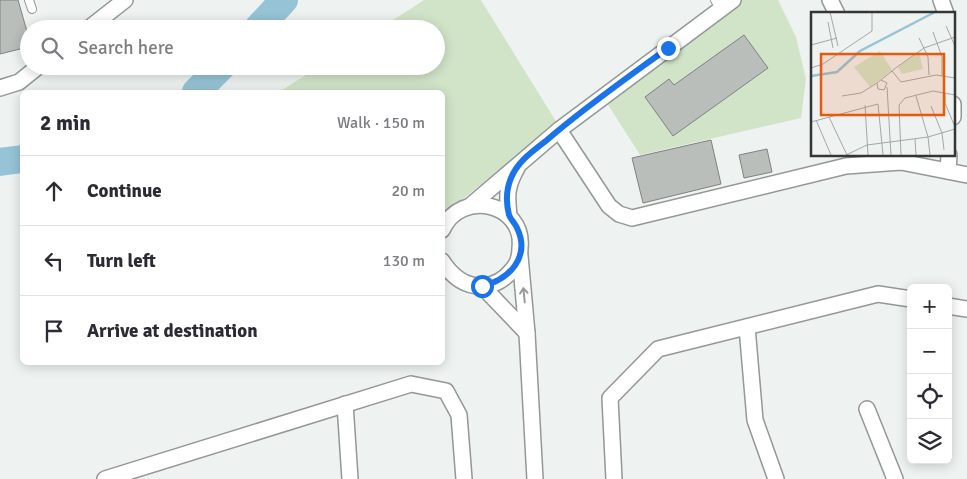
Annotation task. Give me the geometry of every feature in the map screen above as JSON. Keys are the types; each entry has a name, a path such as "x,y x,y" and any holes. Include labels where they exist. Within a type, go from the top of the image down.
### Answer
{"street":[{"path":"99,20 125,0"},
{"path":"470,206 558,130 717,5 733,0"},
{"path":"830,0 836,12"},
{"path":"0,88 19,82 28,75"},
{"path":"558,130 609,206 619,214 632,218 846,160 901,162 967,175"},
{"path":"948,171 949,156"},
{"path":"509,216 506,193 518,164"},
{"path":"445,226 459,210 484,204 498,208 509,216 518,228 521,242 520,256 527,333 535,479"},
{"path":"445,265 458,279 482,286 495,283 506,277 514,268 520,256"},
{"path":"482,286 527,333"},
{"path":"614,479 610,398 658,349 878,294 907,298"},
{"path":"952,307 967,309"},
{"path":"747,326 755,420 776,479"},
{"path":"105,479 411,384 446,391 459,415 464,479"},
{"path":"346,404 350,479"},
{"path":"867,409 895,479"}],"lane":[{"path":"29,0 32,9"}],"green space":[{"path":"424,0 481,0 557,123 445,213 445,90 282,90 306,75 445,75 445,20 393,20"},
{"path":"742,0 778,0 796,37 806,79 801,118 640,155 605,100"}],"building":[{"path":"0,0 18,0 24,20 20,20 20,49 0,54"},
{"path":"744,35 768,68 673,136 645,97 669,79 674,85"},
{"path":"711,140 721,184 643,203 632,158"},
{"path":"767,149 772,172 744,178 739,155"}],"waterway":[{"path":"265,20 284,0"},
{"path":"198,90 213,75"},
{"path":"0,162 20,159"}],"route":[{"path":"482,286 495,283 506,277 514,268 520,256 521,242 518,228 509,216 506,193 518,164 596,100 668,48"}]}
